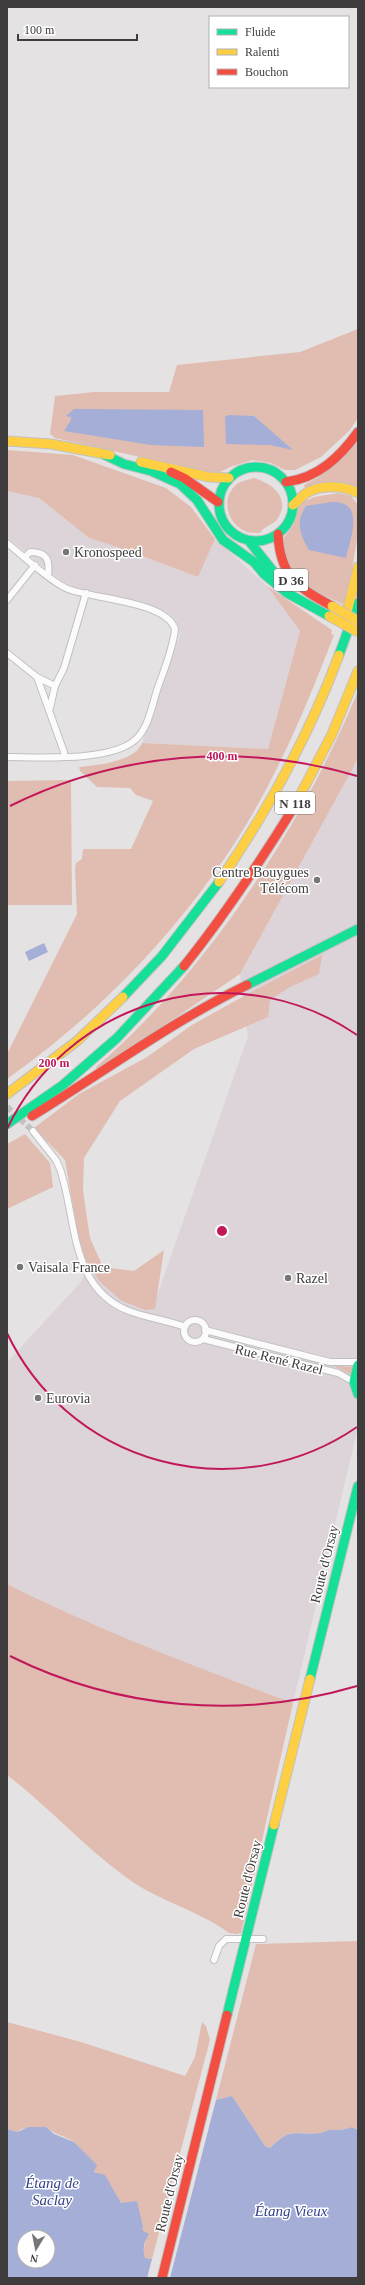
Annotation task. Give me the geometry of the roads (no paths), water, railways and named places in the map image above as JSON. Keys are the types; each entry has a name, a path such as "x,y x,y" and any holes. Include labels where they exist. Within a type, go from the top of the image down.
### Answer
{"main road":[{"path":"286,482 304,479 325,466 339,455 358,432"},
{"path":"7,441 51,444 209,477 229,478"},
{"path":"103,454 124,464 151,471 180,484 197,500 223,540 254,562 276,585 309,604"},
{"path":"145,463 184,478 218,502"},
{"path":"258,468 276,473 286,482 291,493 293,505 289,521 278,534 269,539 249,541 233,534 226,527 220,515 218,502 224,485 229,478 240,470 258,468"},
{"path":"293,505 305,494 322,489 344,487 358,493"},
{"name":"D 36","path":"278,534 280,561 290,578 300,588 358,621"},
{"name":"D 36","path":"249,541 279,580 309,604 358,632"},
{"path":"345,640 342,636 358,567"},
{"name":"N 118","path":"7,1094 49,1064 98,1022 151,968 194,915 245,842 286,774 310,726 345,640 358,603"},
{"name":"N 118","path":"10,1122 54,1092 96,1058 152,1002 192,955 244,885 296,802 338,718 358,671"},
{"path":"10,1122 30,1117 91,1080 162,1031 206,1005 358,930"},
{"path":"358,1365 354,1382 358,1394"},
{"name":"Route d'Orsay","path":"162,2278 358,1486"}],"street":[{"path":"7,543 67,589 129,602 157,612 170,619 175,629 166,663 145,725 136,739 118,749 64,757 7,757"},
{"path":"25,557 30,552 44,554 48,558 50,564 48,575"},
{"path":"7,600 35,565"},
{"path":"50,709 54,686 64,668 86,594"},
{"path":"7,653 37,677 54,686"},
{"path":"37,677 50,709 64,752 64,757"},
{"name":"Rue René Razel","path":"32,1131 56,1160 60,1168 79,1256 84,1270 95,1285 110,1300 128,1310 185,1327"},
{"name":"Rue René Razel","path":"354,1382 338,1374 203,1339 195,1342 188,1340 184,1334 185,1327 188,1323 196,1321 201,1323 205,1330 330,1362 358,1362"},
{"path":"203,1339 205,1330"},
{"path":"214,1960 219,1946 226,1939 263,1939"}],"water":[{"path":"74,409 203,410 204,447 151,445 64,431 71,420 71,417 66,416"},
{"path":"229,415 254,416 293,450 270,445 226,444 225,417"},
{"path":"332,502 342,503 349,507 352,513 353,521 351,540 346,558 309,550 301,534 300,523 306,506"},
{"path":"44,943 48,952 29,961 25,952"},
{"name":"Étang Vieux","path":"232,2096 265,2146 270,2148 277,2141 289,2134 321,2133 329,2130 351,2127 358,2130 358,2278 170,2278 216,2100"},
{"name":"Étang de Saclay","path":"29,2127 46,2127 54,2134 74,2142 97,2165 94,2172 105,2175 121,2203 137,2201 143,2227 142,2230 149,2234 144,2249 145,2258 152,2259 147,2278 7,2278 7,2129 17,2132"}],"tunnel":[{"path":"7,1107 33,1131"}],"place":[{"name":"Kronospeed","path":"66,552"},
{"name":"Centre Bouygues Télécom","path":"317,880"},
{"name":"Vaisala France","path":"20,1267"},
{"name":"Razel","path":"288,1278"},
{"name":"Eurovia","path":"38,1398"}]}
